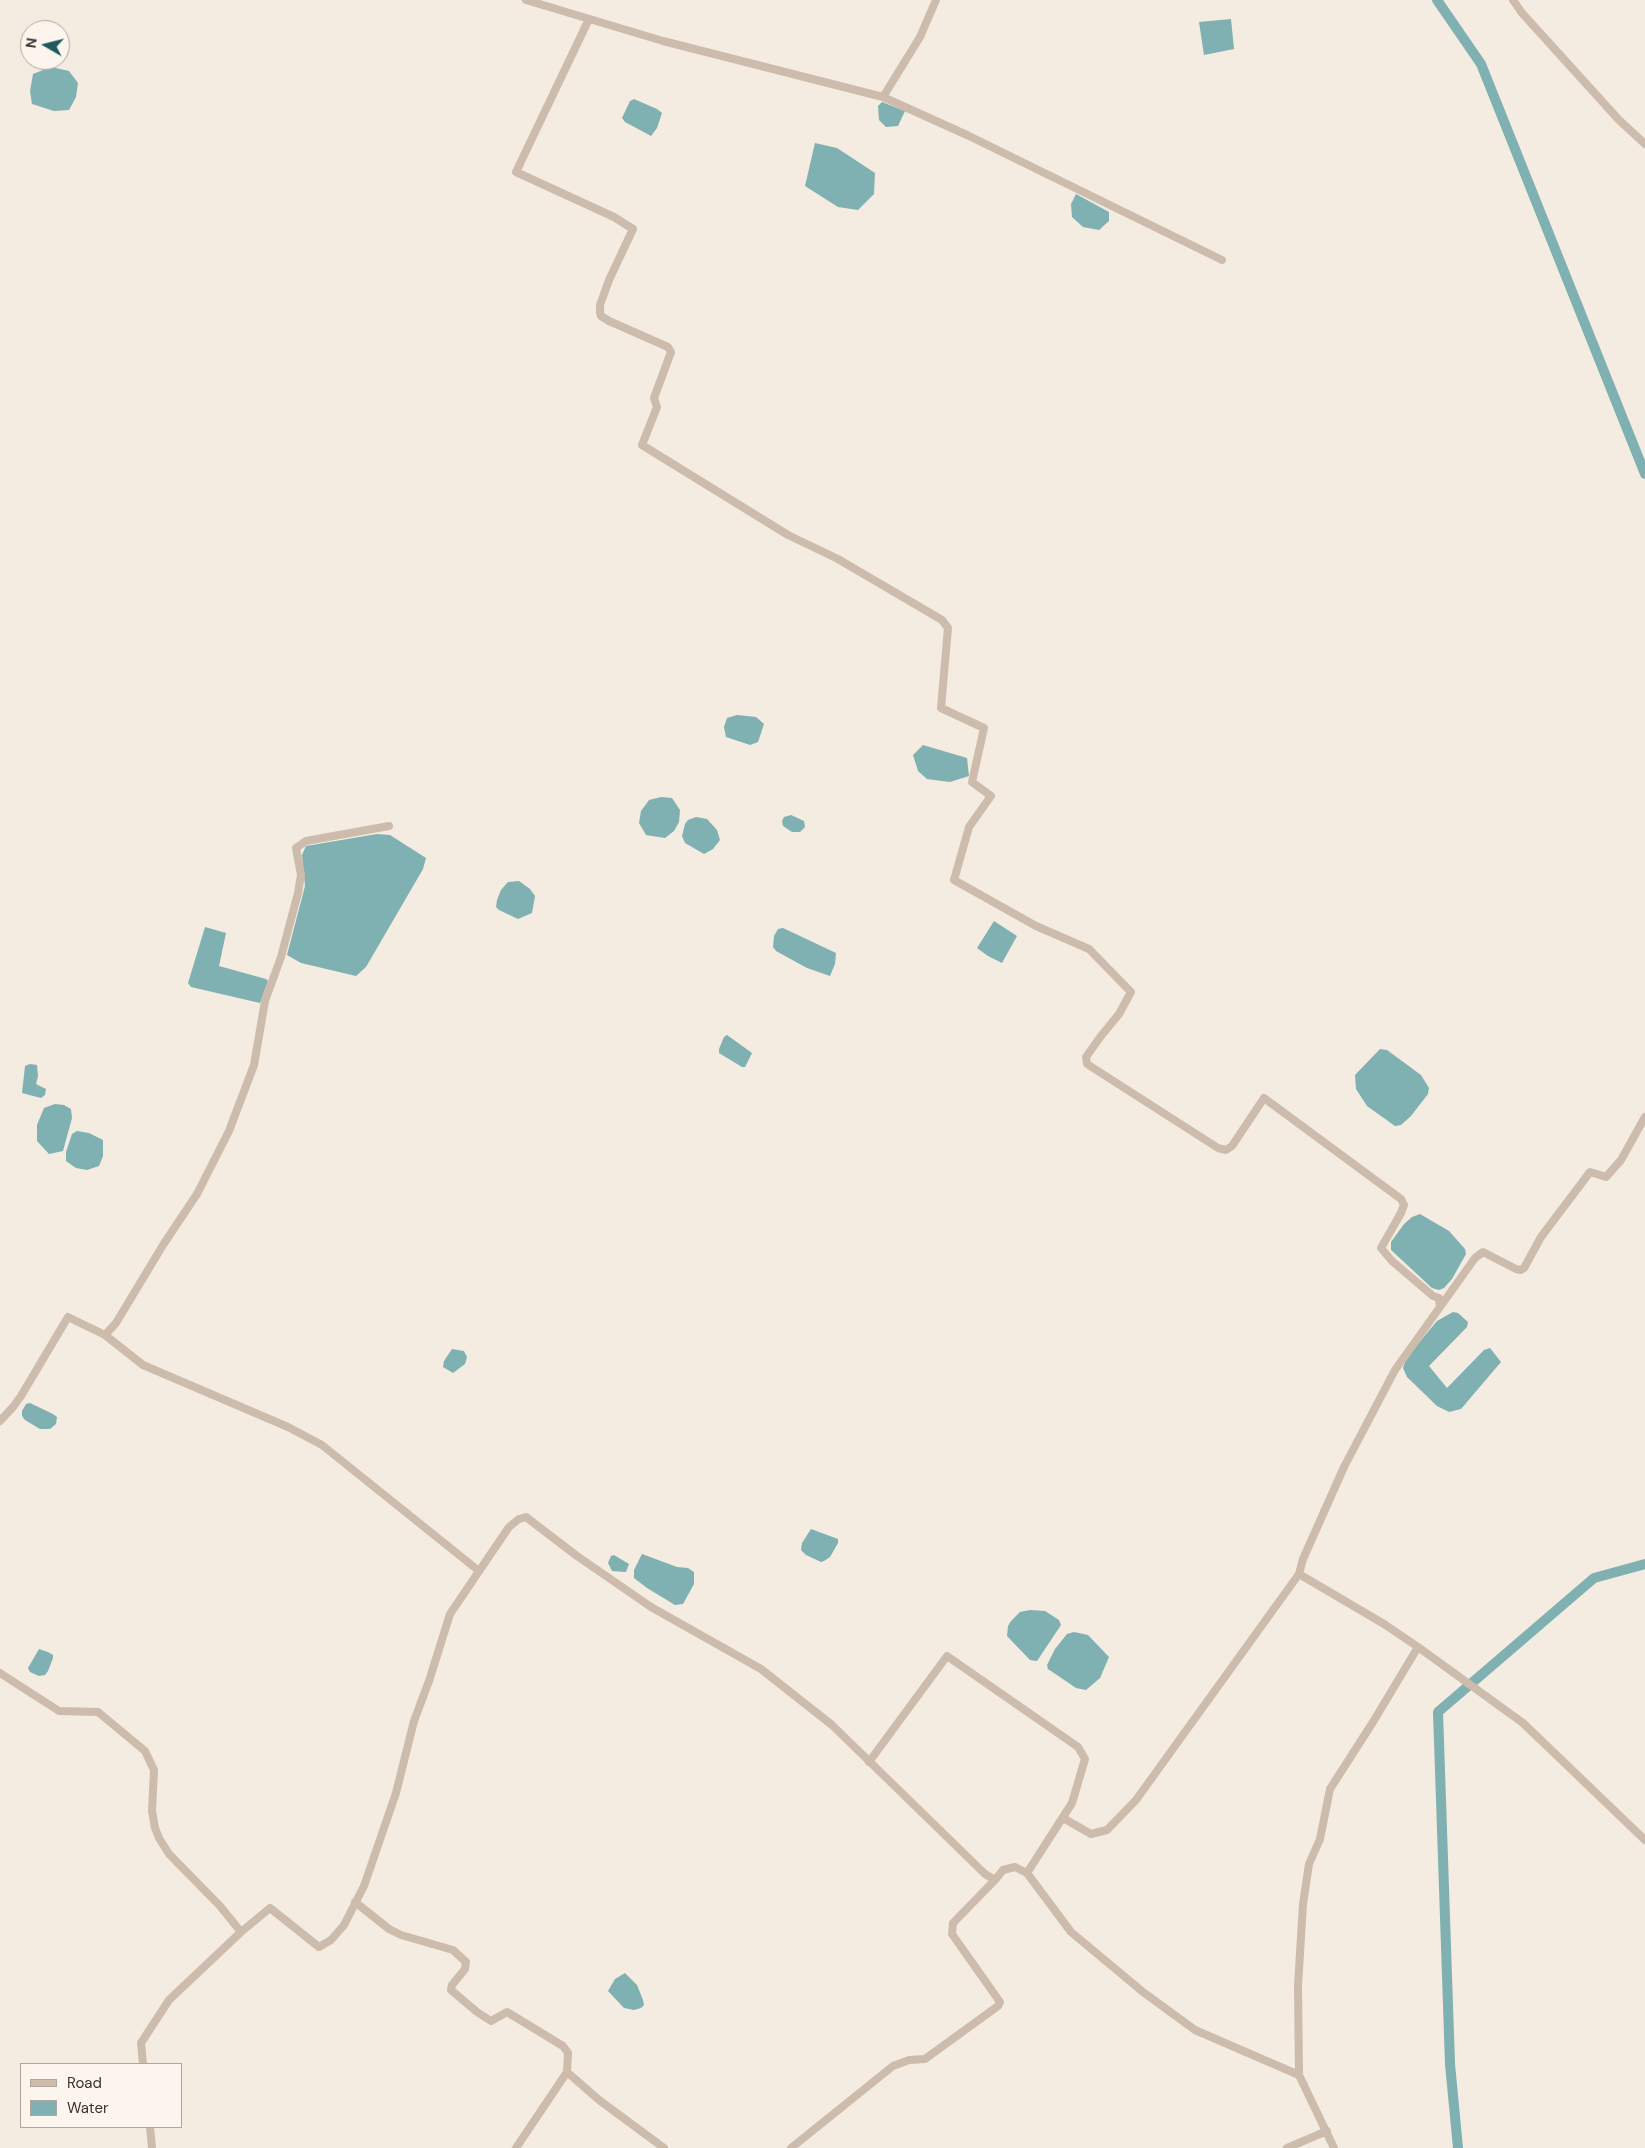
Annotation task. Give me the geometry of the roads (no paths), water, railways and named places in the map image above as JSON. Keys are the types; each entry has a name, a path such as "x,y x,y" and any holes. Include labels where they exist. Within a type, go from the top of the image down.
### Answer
{"street":[{"path":"526,0 663,41 883,97 968,135 1222,260"},
{"path":"883,97 920,37 936,0"},
{"path":"1513,0 1522,13 1619,120 1645,144"},
{"path":"589,19 516,172 614,217 633,229 609,280 600,305 600,313 601,316 609,321 668,347 670,352 654,398 657,407 642,445 788,534 838,559 942,620 948,628 941,708 984,728 972,782 991,796 969,827 954,880 1036,926 1089,948 1131,992 1119,1014 1086,1057 1087,1064 1218,1148 1226,1150 1232,1146 1264,1098 1401,1199 1404,1204 1401,1213 1381,1248 1392,1261 1432,1296 1439,1298 1440,1306"},
{"path":"105,1335 116,1323 163,1245 197,1194 229,1131 254,1064 265,1001 298,893 301,875 296,848 306,841 389,826"},
{"path":"1063,1818 1091,1834 1108,1830 1136,1800 1299,1574 1303,1559 1344,1467 1394,1370 1440,1306 1476,1258 1484,1252 1516,1269 1521,1270 1524,1268 1552,1222 1590,1172 1606,1177 1620,1160 1645,1117"},
{"path":"0,1421 14,1408 68,1317 105,1335 143,1366 288,1427 322,1445 479,1571"},
{"path":"143,2063 140,2043 169,2000 241,1932 270,1908 319,1946 331,1940 344,1925 364,1886 396,1794 414,1721 450,1614 509,1526 519,1519 526,1517 577,1556 652,1607 761,1668 832,1725 985,1874 995,1880"},
{"path":"1299,1574 1371,1615 1523,1723 1645,1840"},
{"path":"1334,2148 1299,2075 1298,1986 1303,1904 1309,1864 1320,1839 1330,1789 1418,1647"},
{"path":"869,1762 948,1656 1078,1747 1085,1759 1072,1803 1028,1873"},
{"path":"0,1673 59,1711 98,1712 146,1751 154,1770 152,1812 159,1838 169,1854 220,1906 241,1932"},
{"path":"790,2148 893,2066 909,2060 925,2059 998,2006 1000,2002 952,1934 953,1922 995,1880 1002,1870 1015,1867 1028,1873 1071,1932 1143,1992 1195,2030 1299,2075"},
{"path":"355,1902 401,1935 453,1950 466,1962 465,1968 452,1985 451,1990 477,2012 491,2021 507,2012 563,2046 568,2053 567,2072 516,2148"},
{"path":"567,2072 599,2100 664,2148"},
{"path":"150,2128 152,2148"},
{"path":"1286,2148 1327,2131"}],"water":[{"path":"1231,19 1234,49 1204,55 1199,22"},
{"path":"43,70 69,71 78,83 76,97 69,110 54,111 32,104 30,91 33,74"},
{"path":"634,99 662,113 657,128 651,136 625,122 622,118 630,101"},
{"path":"882,102 905,111 898,126 886,127 879,120 878,106"},
{"path":"815,143 837,148 875,173 874,194 858,210 838,207 805,186"},
{"path":"1076,194 1109,212 1109,221 1099,230 1083,227 1072,217 1071,204"},
{"path":"737,715 756,717 764,724 758,742 750,745 726,737 724,727 727,718"},
{"path":"923,745 967,758 969,776 950,782 927,779 918,771 913,755"},
{"path":"661,797 672,798 680,810 679,822 674,831 665,838 646,835 639,823 641,811 649,800"},
{"path":"791,815 804,821 805,827 800,832 792,832 783,826 782,821 784,817"},
{"path":"696,817 707,819 717,830 720,840 713,849 704,854 685,843 682,836 685,824 688,820"},
{"path":"377,834 390,835 426,858 423,869 366,967 356,976 301,963 287,955 305,886 302,855 306,846"},
{"path":"519,881 530,889 535,896 532,913 518,919 496,907 501,890 508,882"},
{"path":"994,921 1017,936 1002,963 977,948"},
{"path":"205,927 226,933 219,966 268,981 260,1003 191,987 188,983"},
{"path":"783,928 836,953 835,964 830,976 807,968 776,951 773,947 774,936 778,929"},
{"path":"727,1035 752,1053 745,1067 719,1053 724,1037"},
{"path":"1380,1049 1387,1050 1421,1075 1429,1088 1428,1094 1411,1116 1401,1125 1395,1126 1367,1106 1356,1089 1355,1075"},
{"path":"30,1064 37,1065 38,1076 36,1084 46,1089 45,1095 41,1098 22,1093 25,1066"},
{"path":"55,1104 64,1105 71,1109 72,1118 63,1151 49,1154 37,1141 37,1125 44,1108"},
{"path":"77,1131 89,1133 103,1140 103,1156 99,1166 87,1170 76,1168 66,1161 66,1152 72,1134"},
{"path":"1420,1214 1449,1231 1465,1249 1466,1254 1452,1279 1444,1288 1439,1290 1432,1288 1391,1250 1391,1242 1404,1224 1412,1217"},
{"path":"1453,1312 1458,1313 1468,1322 1467,1327 1429,1366 1447,1388 1484,1350 1490,1348 1501,1362 1461,1409 1449,1412 1437,1406 1407,1377 1403,1368 1407,1357 1437,1321"},
{"path":"452,1349 464,1351 467,1357 465,1364 453,1373 443,1367 444,1361"},
{"path":"30,1403 57,1417 56,1424 50,1429 40,1429 25,1420 22,1416 22,1411 26,1404"},
{"path":"811,1529 838,1539 838,1543 830,1557 824,1561 821,1562 806,1555 801,1550 802,1543"},
{"path":"642,1554 677,1567 688,1568 694,1572 694,1584 683,1604 675,1605 634,1578 634,1570"},
{"path":"614,1555 629,1564 626,1572 612,1571 608,1563 611,1556"},
{"path":"1030,1610 1045,1611 1059,1620 1061,1625 1037,1661 1030,1660 1007,1636 1008,1626 1011,1621 1020,1612"},
{"path":"1074,1632 1088,1635 1109,1657 1100,1678 1086,1690 1076,1688 1048,1669 1047,1665 1055,1649 1067,1634"},
{"path":"39,1649 53,1655 53,1658 45,1675 39,1676 30,1672 28,1668"},
{"path":"625,1973 637,1985 644,2005 641,2008 634,2010 624,2008 608,1991 615,1979"}],"waterway":[{"path":"1437,0 1481,64 1645,474"},
{"path":"1458,2148 1450,2064 1438,1712 1594,1578 1645,1564"}]}
